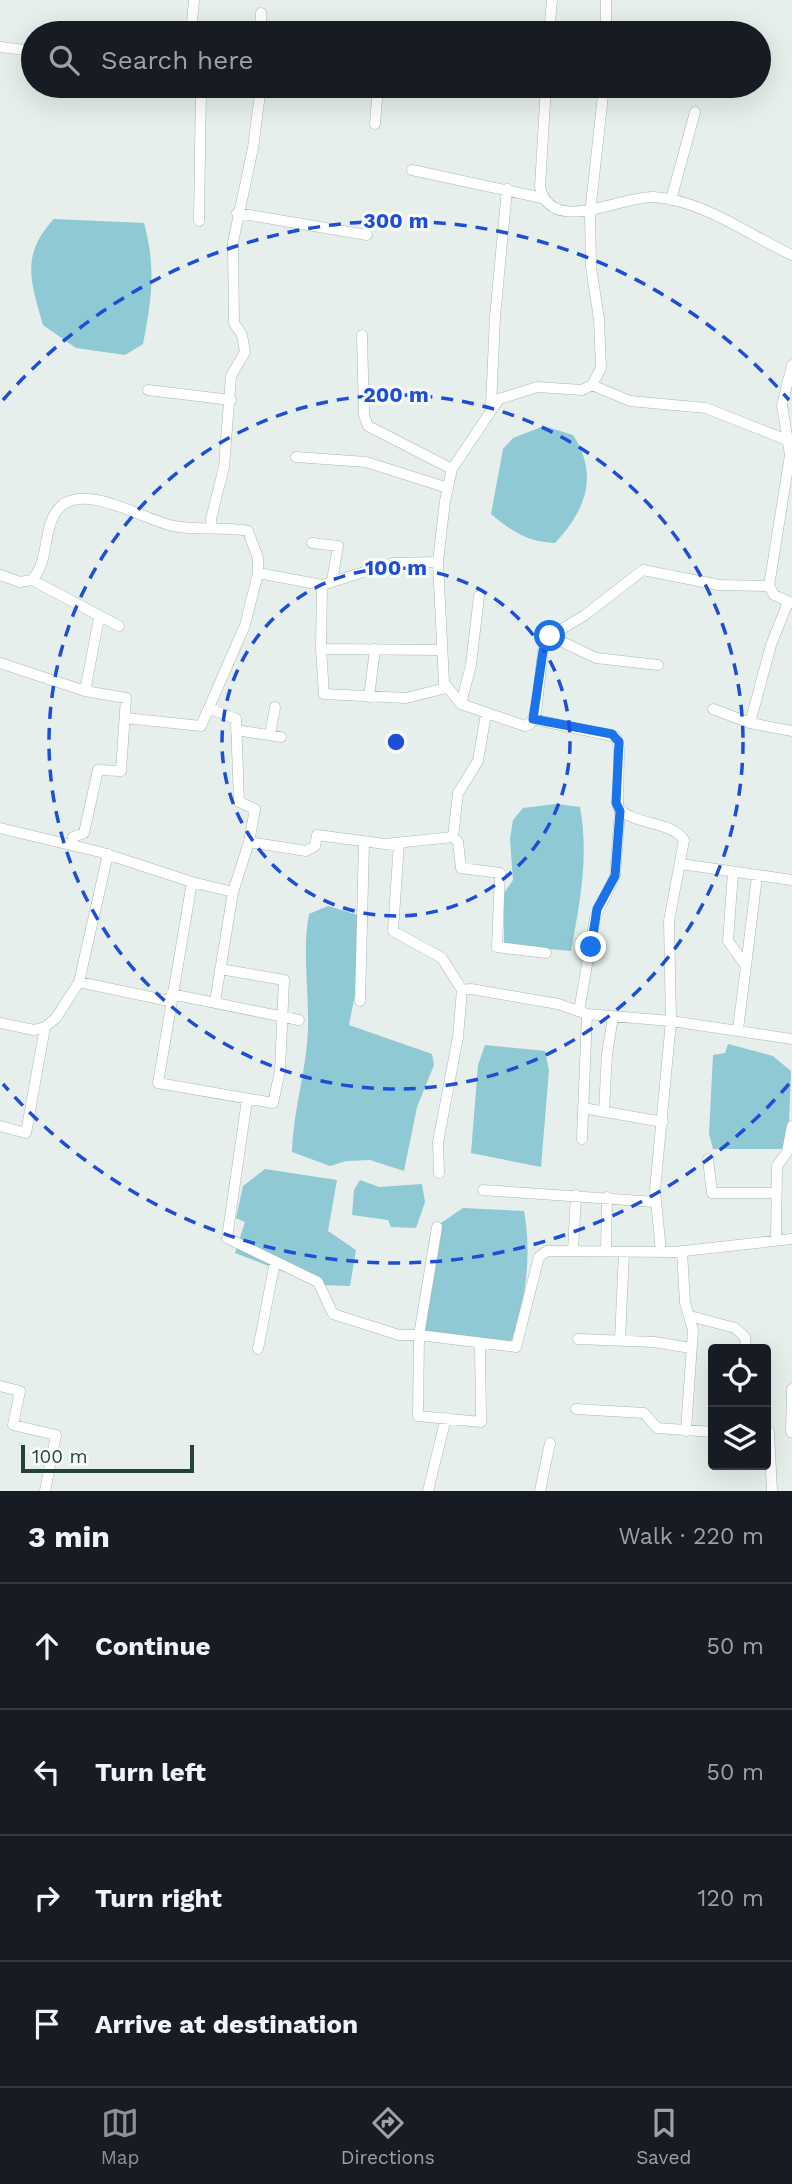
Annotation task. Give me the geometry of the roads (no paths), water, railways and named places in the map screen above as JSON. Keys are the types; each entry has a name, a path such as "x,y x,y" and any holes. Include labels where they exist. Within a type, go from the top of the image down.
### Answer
{"street":[{"path":"192,21 194,0"},
{"path":"550,21 552,0"},
{"path":"606,0 606,21"},
{"path":"261,13 261,21"},
{"path":"0,47 21,50"},
{"path":"199,220 201,98"},
{"path":"212,528 211,519 224,467 232,376 245,352 242,335 234,323 231,270 237,213 253,148 259,98"},
{"path":"375,124 377,98"},
{"path":"542,198 539,161 545,98"},
{"path":"603,98 590,213 591,267 601,368 592,385 582,390 537,387 499,399 491,406 471,443 452,468 438,562 443,605 441,650 446,688 461,704 525,726 533,719 543,651 550,636 578,619 643,570 719,585 769,586"},
{"path":"671,200 695,112"},
{"path":"412,170 507,189 542,198 563,209 590,213 637,199 671,200 732,225 792,255"},
{"path":"491,406 495,317 507,189"},
{"path":"237,213 367,235"},
{"path":"362,335 364,415 368,426 452,468"},
{"path":"750,723 771,645 790,602 774,595 769,586 790,455 790,441 782,405 792,365"},
{"path":"592,385 630,401 706,408 790,441"},
{"path":"148,390 231,401"},
{"path":"296,457 366,462 447,488"},
{"path":"32,580 43,562 53,518 68,502 111,503 173,526 248,531 258,558 258,573 245,625 201,726 125,718"},
{"path":"312,542 338,546 327,583 321,649 324,694 407,698 446,688"},
{"path":"258,573 327,583 393,563 438,562"},
{"path":"0,575 19,582 32,580 99,618 119,626"},
{"path":"461,704 471,665 479,596"},
{"path":"85,691 99,618"},
{"path":"550,636 596,658 658,665"},
{"path":"321,649 441,650"},
{"path":"369,697 375,649"},
{"path":"0,663 85,691 126,698 121,771 97,770 84,833 73,837 72,845"},
{"path":"236,730 275,736 275,706"},
{"path":"209,708 236,719 239,802 255,809 249,842 233,892 215,1002"},
{"path":"713,709 750,723 792,731"},
{"path":"453,838 458,793 478,761 486,714"},
{"path":"533,719 616,737 619,748 616,803 620,811 615,876 595,918 583,1013 582,1139"},
{"path":"620,811 682,836 685,846 669,922 671,1021 656,1202 661,1252"},
{"path":"0,828 108,854 192,883 233,892"},
{"path":"249,842 306,850 315,846 317,835 399,844 453,838 458,842 461,868 499,873 497,947 546,953"},
{"path":"360,1001 364,842"},
{"path":"399,844 393,930 442,958 462,990 458,1037 438,1142 439,1173"},
{"path":"0,1023 34,1030 45,1027 56,1018 79,982 108,854"},
{"path":"681,864 792,880"},
{"path":"733,872 728,942 746,966"},
{"path":"738,1029 757,876"},
{"path":"192,883 170,998 158,1083 273,1103 279,1071 284,980 220,969"},
{"path":"79,982 170,998 215,1002 299,1020"},
{"path":"462,990 471,989 547,1002 583,1013 738,1029 792,1039"},
{"path":"604,1112 612,1017"},
{"path":"0,1126 26,1133 45,1027"},
{"path":"247,1100 226,1232 233,1243 318,1282 333,1314 344,1321 399,1335 419,1335 516,1348 539,1257 547,1251 682,1251 792,1239"},
{"path":"583,1108 663,1122"},
{"path":"776,1240 777,1166 787,1152 792,1126"},
{"path":"708,1158 712,1193 775,1193"},
{"path":"483,1190 656,1202"},
{"path":"573,1251 576,1195"},
{"path":"606,1251 607,1197"},
{"path":"437,1227 419,1335 418,1416 481,1422 480,1345"},
{"path":"682,1251 691,1348 686,1431"},
{"path":"620,1340 624,1252"},
{"path":"258,1349 275,1262"},
{"path":"690,1316 735,1328 745,1337 746,1344"},
{"path":"578,1339 620,1340 691,1348"},
{"path":"0,1386 20,1391 13,1425 56,1435 45,1491"},
{"path":"771,1432 792,1432 792,1389"},
{"path":"576,1409 644,1413 657,1428 708,1432"},
{"path":"428,1491 446,1418"},
{"path":"540,1491 550,1443"},
{"path":"770,1470 772,1491"}],"water":[{"path":"54,219 144,223 150,254 151,283 143,344 125,355 76,348 43,325 32,282 32,257 43,232"},
{"path":"544,426 573,435 586,464 587,478 581,505 575,518 555,543 520,534 491,514 503,449 513,438"},
{"path":"556,804 580,807 583,825 582,879 571,951 504,945 504,893 513,880 510,839 513,820 523,808"},
{"path":"328,906 361,916 361,965 349,1025 432,1054 434,1065 417,1107 404,1171 370,1160 346,1161 330,1166 292,1152 307,1043 306,942 309,914"},
{"path":"728,1044 773,1056 791,1071 788,1149 713,1149 709,1134 713,1055 725,1053"},
{"path":"485,1045 545,1051 549,1070 541,1167 471,1153 478,1065"},
{"path":"265,1169 337,1180 328,1231 356,1250 350,1286 318,1285 235,1253 245,1222 236,1218 243,1186"},
{"path":"360,1180 379,1187 422,1184 425,1202 416,1228 391,1227 388,1220 352,1215 354,1190"},
{"path":"463,1208 524,1211 526,1277 511,1342 422,1332 441,1223"}]}
